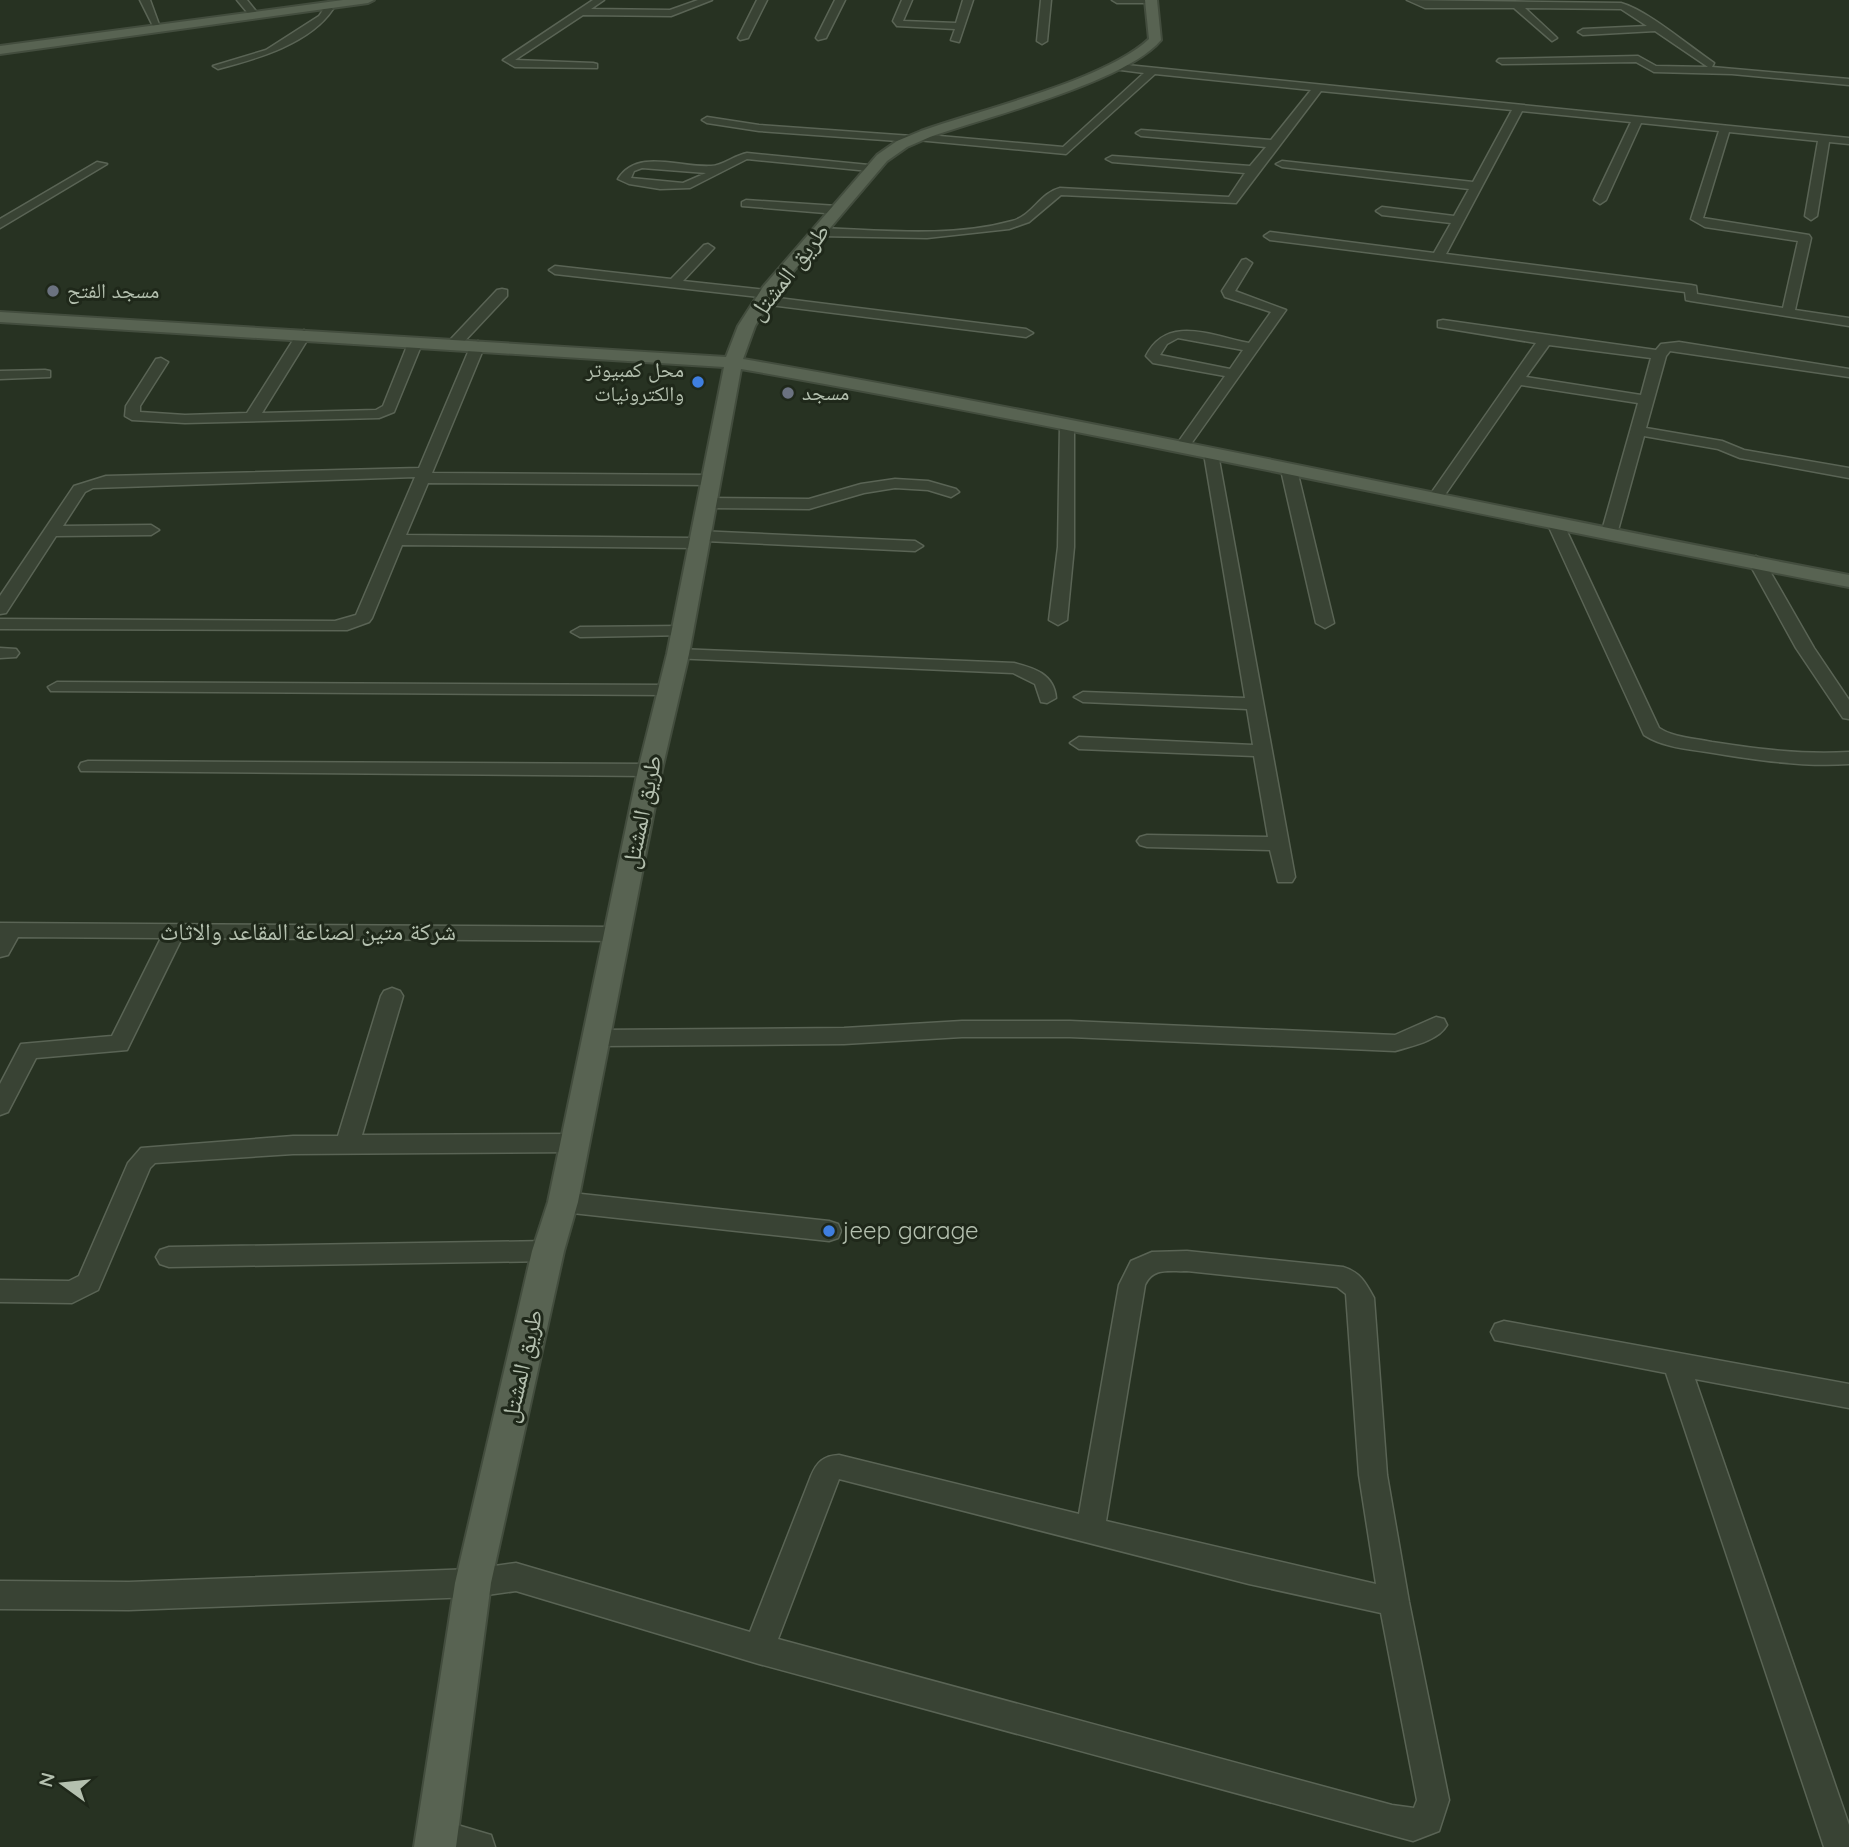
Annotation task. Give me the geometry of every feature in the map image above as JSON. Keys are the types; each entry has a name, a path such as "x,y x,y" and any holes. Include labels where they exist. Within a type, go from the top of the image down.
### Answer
{"main road":[{"path":"0,50 368,0"},
{"name":"طريق المشتل","path":"436,1841 473,1583 548,1251 563,1202 650,770 680,642 734,363 748,322 764,297 869,168 887,152 914,138 1117,67 1152,46 1155,35 1151,0"},
{"path":"0,317 455,343 734,363 1068,425 1556,525 1756,561 1849,581"}],"street":[{"path":"145,0 158,27"},
{"path":"242,0 254,15"},
{"path":"593,66 514,64 508,60 599,0"},
{"path":"581,12 671,13 707,0"},
{"path":"743,38 762,0"},
{"path":"821,38 840,0"},
{"path":"907,0 898,21 900,24 960,26"},
{"path":"956,40 968,0"},
{"path":"1042,41 1046,0"},
{"path":"1117,0 1151,0"},
{"path":"1412,0 1424,5 1621,6 1658,28 1710,65"},
{"path":"218,66 269,52 322,18 328,9 322,6"},
{"path":"1517,6 1552,38"},
{"path":"1583,32 1658,28"},
{"path":"1502,61 1638,59 1654,69 1848,77"},
{"path":"1117,67 1849,141"},
{"path":"707,120 768,129 1066,151 1152,71"},
{"path":"818,232 936,233 979,230 1018,223 1035,214 1053,192 1060,191 1226,202 1235,199 1253,170 1319,87"},
{"path":"1439,256 1518,108"},
{"path":"1600,200 1637,121"},
{"path":"1726,129 1697,219 1705,223 1805,238 1788,313"},
{"path":"1141,133 1275,144"},
{"path":"1811,216 1824,139"},
{"path":"713,170 690,185 629,181 624,178 630,169 641,165 713,170 722,168 737,157 747,156 869,168"},
{"path":"1112,159 1253,170"},
{"path":"0,224 101,164"},
{"path":"1282,164 1477,186"},
{"path":"746,204 837,210"},
{"path":"1382,211 1458,219"},
{"path":"1270,236 1691,289 1691,297 1849,322"},
{"path":"674,284 708,248"},
{"path":"1181,448 1279,310 1230,294 1228,291 1232,283 1246,264"},
{"path":"555,270 1026,333"},
{"path":"455,343 502,293"},
{"path":"1443,324 1659,355"},
{"path":"251,418 304,334"},
{"path":"1234,374 1158,360 1153,356 1167,337 1178,334 1252,348"},
{"path":"1435,499 1545,340"},
{"path":"161,362 133,406 132,416 251,418 370,415 386,411 416,341"},
{"path":"0,624 347,625 363,618 478,345"},
{"path":"1609,534 1659,355 1666,347 1679,346 1849,373"},
{"path":"0,375 45,374"},
{"path":"1518,380 1646,400"},
{"path":"1058,620 1065,580 1068,523 1068,425"},
{"path":"1637,431 1722,445 1740,454 1836,473 1849,473"},
{"path":"1210,454 1285,877"},
{"path":"1290,470 1325,623"},
{"path":"0,609 79,489 106,481 424,475 708,492 810,504 828,501 859,489 898,482 927,484 951,492"},
{"path":"1556,525 1638,705 1651,731 1657,736 1786,759 1849,758"},
{"path":"50,531 151,530"},
{"path":"397,540 699,539 915,546"},
{"path":"1756,561 1805,648 1849,714"},
{"path":"580,632 1014,668 1031,673 1042,680 1048,688 1047,698"},
{"path":"57,687 669,690"},
{"path":"1083,697 1253,704"},
{"path":"1079,743 1261,751"},
{"path":"88,767 650,770"},
{"path":"1147,841 1279,844"},
{"path":"0,950 5,930"},
{"name":"شركة متين لصناعة المقاعد والاثاث","path":"5,930 616,934"},
{"path":"0,1105 29,1050 119,1044 175,932"},
{"path":"346,1146 392,996"},
{"path":"598,1038 1070,1029 1395,1043 1417,1036 1436,1025"},
{"path":"0,1291 72,1292 89,1283 140,1163 149,1154 280,1146 574,1143"},
{"path":"563,1202 829,1231"},
{"path":"169,1257 548,1251"},
{"path":"0,1595 129,1596 473,1583 516,1577 759,1649 1413,1825 1427,1819 1433,1800 1394,1602 1373,1475 1361,1298 1355,1287 1343,1277 1186,1261 1152,1262 1140,1268 1132,1285 1090,1531"},
{"path":"1504,1332 1849,1396"},
{"path":"1677,1366 1840,1847"},
{"path":"759,1649 825,1476 831,1468 847,1469 1090,1531 1394,1602"},
{"path":"436,1841 479,1847"}],"place":[{"name":"مسجد الفتح","path":"53,291"},
{"name":"محل كمبيوتر والكترونيات","path":"698,382"},
{"name":"مسجد","path":"788,393"},
{"name":"jeep garage","path":"829,1231"}]}
